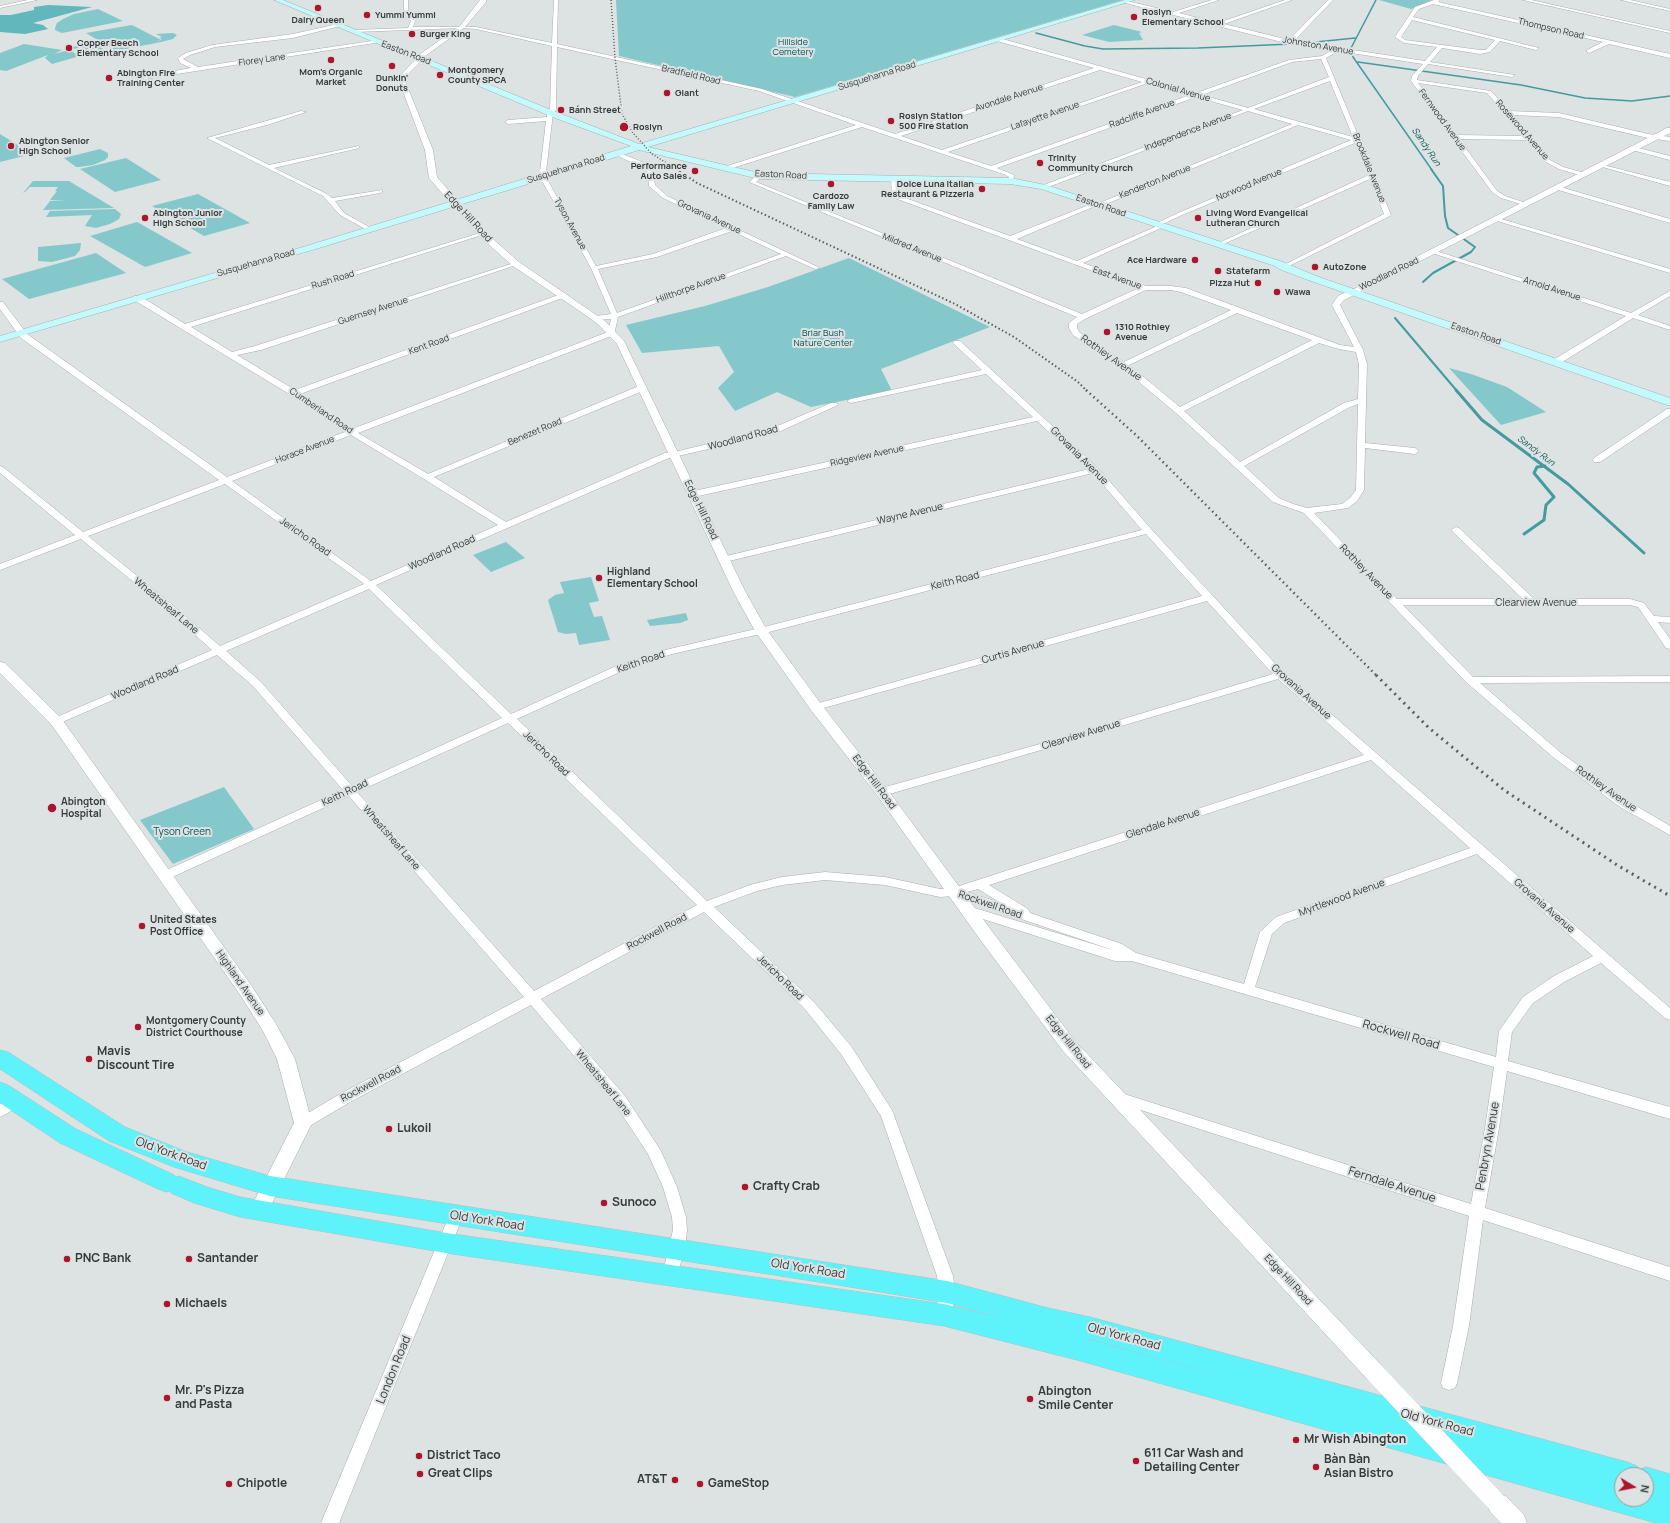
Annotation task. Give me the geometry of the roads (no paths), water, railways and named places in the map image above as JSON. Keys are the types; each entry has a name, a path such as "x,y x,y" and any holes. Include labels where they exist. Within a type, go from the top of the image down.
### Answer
{"highway":[{"name":"Old York Road","path":"0,1058 117,1134 182,1160 270,1186 677,1249 945,1304 1077,1348 1670,1513"},
{"name":"Old York Road","path":"5,1101 68,1136 132,1167 202,1196 258,1211 446,1242 670,1276 945,1304 1048,1319 1090,1328 1614,1471"},
{"path":"1654,1482 1670,1487"}],"main road":[{"name":"Easton Road","path":"277,0 418,58 549,115 638,147 759,176 1010,181 1043,187 1159,225 1255,260 1276,267 1283,267 1670,402"},
{"name":"Susquehanna Road","path":"0,339 369,229 616,153 1130,1"}],"street":[{"path":"0,7 36,0"},
{"path":"406,0 406,10 413,21 410,29"},
{"name":"Edge Hill Road","path":"483,0 483,2 462,27 418,58 417,62 404,74 402,81 430,150 431,171 433,178 482,234 516,264 596,318 621,343 739,591 761,631 816,707 882,792 954,892 1069,1046 1114,1096 1516,1523"},
{"path":"549,1 556,0"},
{"name":"Tyson Avenue","path":"556,0 553,110 549,115 544,175 594,268 615,316"},
{"path":"1174,13 1217,0"},
{"path":"1218,24 1290,0"},
{"path":"1290,42 1331,0"},
{"path":"1525,0 1670,32"},
{"path":"1536,2 1544,0"},
{"path":"1623,0 1670,10"},
{"name":"Johnston Avenue","path":"1130,1 1290,42 1512,75"},
{"path":"1435,1 1417,8 1398,38 1404,41 1440,47 1484,52 1488,51 1499,39"},
{"name":"Thompson Road","path":"1435,1 1670,56"},
{"path":"1411,18 1536,48"},
{"path":"197,69 182,62 180,59 188,54 214,46 293,36 338,25"},
{"name":"Bradfield Road","path":"354,31 462,27 483,29 548,42 555,45 760,90 992,168 1012,176 1010,181"},
{"name":"Colonial Avenue","path":"1000,40 1357,140"},
{"name":"Florey Lane","path":"145,77 378,42"},
{"path":"548,42 548,60"},
{"path":"1589,51 1608,42"},
{"name":"Fernwood Avenue","path":"1440,47 1428,63 1415,76 1414,81 1495,192 1503,197 1526,204"},
{"name":"Radcliffe Avenue","path":"992,168 1291,61 1323,57 1337,50"},
{"name":"Brookdale Avenue","path":"1283,267 1293,260 1388,216 1323,57"},
{"name":"Avondale Avenue","path":"895,136 1100,68"},
{"name":"Independence Avenue","path":"1043,187 1332,78"},
{"name":"Lafayette Avenue","path":"942,152 1149,81"},
{"name":"Rosewood Avenue","path":"1414,81 1489,92 1551,164 1583,174"},
{"path":"508,122 549,115 546,103"},
{"path":"303,112 266,124 210,138 325,195 342,214 369,229"},
{"path":"1508,113 1559,115 1656,138 1670,139"},
{"name":"Kenderton Avenue","path":"1010,239 1298,123"},
{"path":"726,168 861,125"},
{"name":"Woodland Road","path":"1307,512 1345,506 1354,499 1360,490 1363,364 1359,350 1336,305 1341,298 1434,252 1670,130"},
{"path":"1454,137 1529,138"},
{"name":"Norwood Avenue","path":"1077,263 1157,228 1159,225 1180,214 1357,140"},
{"path":"269,167 357,147"},
{"path":"1634,149 1670,158"},
{"name":"Grovania Avenue","path":"616,153 650,169 652,186 665,197 817,268"},
{"path":"1601,165 1670,184"},
{"name":"Mildred Avenue","path":"759,176 752,182 1082,317"},
{"path":"1217,245 1372,176"},
{"name":"East Avenue","path":"893,178 894,196 1010,239 1145,288 1176,289 1318,340 1339,347 1359,350"},
{"path":"1557,188 1670,220"},
{"path":"331,200 380,191"},
{"path":"1496,219 1670,271"},
{"path":"594,268 655,256 733,228"},
{"name":"Rush Road","path":"184,327 482,234"},
{"name":"Arnold Avenue","path":"1434,252 1670,328"},
{"name":"Hillthorpe Avenue","path":"596,318 615,316 786,254"},
{"name":"Guernsey Avenue","path":"230,355 258,348 516,264"},
{"path":"1082,317 1145,288"},
{"path":"1556,362 1670,293"},
{"name":"Kent Road","path":"294,393 564,296"},
{"name":"Cumberland Road","path":"138,298 294,393 352,432 504,525"},
{"name":"Jericho Road","path":"0,304 21,332 30,341 370,584 509,719 809,1005 846,1050 887,1114 945,1276 945,1304"},
{"path":"1124,364 1237,310"},
{"path":"611,333 615,316"},
{"name":"Rothley Avenue","path":"1082,317 1073,322 1072,328 1076,333 1124,364 1179,411 1276,500 1307,512 1470,680 1557,754 1624,804 1670,831"},
{"name":"Horace Avenue","path":"0,567 611,333"},
{"path":"1179,411 1318,340"},
{"name":"Grovania Avenue","path":"957,343 1095,470 1148,531 1280,675 1602,957 1670,1014"},
{"path":"851,401 988,371"},
{"name":"Benezet Road","path":"427,477 642,388"},
{"path":"1239,466 1347,405 1362,400"},
{"name":"Woodland Road","path":"56,721 668,455 674,456 772,432 834,405"},
{"path":"1597,460 1670,411"},
{"name":"Ridgeview Avenue","path":"694,494 1040,418"},
{"path":"1362,445 1415,451"},
{"name":"Wheatsheaf Lane","path":"0,469 220,650 257,684 620,1100 654,1151 670,1187 679,1217 680,1230 670,1276"},
{"name":"Wayne Avenue","path":"725,559 1095,470"},
{"path":"1456,530 1533,603"},
{"name":"Keith Road","path":"164,876 618,669 669,652 761,631 1148,531"},
{"name":"Curtis Avenue","path":"816,707 1209,597"},
{"name":"Clearview Avenue","path":"1395,602 1636,603 1641,605 1670,646"},
{"path":"1651,620 1670,620"},
{"name":"Highland Avenue","path":"0,666 56,721 270,1028 286,1059 303,1123"},
{"name":"Clearview Avenue","path":"882,792 1044,746 1280,675"},
{"path":"1470,680 1670,680"},
{"name":"Glendale Avenue","path":"954,892 1372,756"},
{"name":"Myrtlewood Avenue","path":"1248,990 1266,932 1280,920 1479,849"},
{"name":"Rockwell Road","path":"303,1123 345,1098 705,906 754,888 782,881 825,876 885,881 940,893 954,892 1118,947 1132,956"},
{"name":"Rockwell Road","path":"979,884 1041,922"},
{"name":"Rockwell Road","path":"968,910 1115,956 1132,956 1670,1113"},
{"name":"Penbryn Avenue","path":"1449,1383 1461,1326 1477,1213 1502,1064 1506,1031 1528,1000 1559,979 1602,957"},
{"name":"Ferndale Avenue","path":"1114,1096 1670,1274"},
{"path":"258,1211 303,1123"},
{"name":"London Road","path":"330,1523 456,1216"}],"waterway":[{"name":"Sandy Run","path":"1376,0 1350,50 1353,57 1432,170"},
{"path":"1036,33 1085,46 1103,49 1198,48 1292,44"},
{"path":"1306,43 1355,38"},
{"path":"1358,62 1521,85 1585,98 1632,101 1670,96"},
{"name":"Sandy Run","path":"1423,282 1433,273 1471,252 1475,247 1448,228 1445,216 1443,186 1431,169"},
{"name":"Sandy Run","path":"1395,318 1457,391"},
{"name":"Sandy Run","path":"1456,390 1482,420 1544,466"},
{"path":"1524,534 1544,520 1546,505 1554,497 1534,473 1537,467 1544,466"},
{"name":"Sandy Run","path":"1544,466 1568,484 1644,553"}],"railway":[{"path":"611,0 615,58 622,114 633,133 652,154 678,170"},
{"path":"676,169 697,183 955,304 1014,337 1078,382 1086,390"},
{"path":"1086,390 1137,436 1429,728 1504,790 1617,865 1670,896"}],"place":[{"name":"Dairy Queen","path":"318,8"},
{"name":"Yummi Yummi","path":"367,15"},
{"name":"Roslyn Elementary School","path":"1134,17"},
{"name":"Burger King","path":"412,34"},
{"name":"Copper Beech Elementary School","path":"69,48"},
{"name":"Mom's Organic Market","path":"331,60"},
{"name":"Dunkin' Donuts","path":"392,66"},
{"name":"Montgomery County SPCA","path":"440,75"},
{"name":"Abington Fire Training Center","path":"109,78"},
{"name":"Giant","path":"667,93"},
{"name":"Bánh Street","path":"561,110"},
{"name":"Roslyn Station 500 Fire Station","path":"891,121"},
{"name":"Roslyn","path":"624,127"},
{"name":"Abington Senior High School","path":"11,146"},
{"name":"Trinity Community Church","path":"1040,163"},
{"name":"Performance Auto Sales","path":"695,171"},
{"name":"Cardozo Family Law","path":"831,184"},
{"name":"Dolce Luna Italian Restaurant & Pizzeria","path":"982,189"},
{"name":"Abington Junior High School","path":"145,218"},
{"name":"Living Word Evangelical Lutheran Church","path":"1198,218"},
{"name":"Ace Hardware","path":"1195,260"},
{"name":"AutoZone","path":"1315,267"},
{"name":"Statefarm","path":"1218,271"},
{"name":"Pizza Hut","path":"1258,283"},
{"name":"Wawa","path":"1277,292"},
{"name":"1310 Rothley Avenue","path":"1107,332"},
{"name":"Highland Elementary School","path":"599,578"},
{"name":"Abington Hospital","path":"52,808"},
{"name":"United States Post Office","path":"142,926"},
{"name":"Montgomery County District Courthouse","path":"138,1027"},
{"name":"Mavis Discount Tire","path":"89,1059"},
{"name":"Lukoil","path":"389,1129"},
{"name":"Crafty Crab","path":"745,1187"},
{"name":"Sunoco","path":"604,1203"},
{"name":"PNC Bank","path":"67,1259"},
{"name":"Santander","path":"189,1259"},
{"name":"Michaels","path":"167,1304"},
{"name":"Mr. P's Pizza and Pasta","path":"167,1398"},
{"name":"Abington Smile Center","path":"1030,1399"},
{"name":"Mr Wish Abington","path":"1296,1440"},
{"name":"District Taco","path":"419,1456"},
{"name":"611 Car Wash and Detailing Center","path":"1136,1461"},
{"name":"Bàn Bàn Asian Bistro","path":"1316,1467"},
{"name":"Great Clips","path":"420,1474"},
{"name":"AT&T","path":"675,1480"},
{"name":"Chipotle","path":"229,1484"},
{"name":"GameStop","path":"700,1484"}],"park label":[{"name":"Hillside Cemetery","path":"793,48"},
{"name":"Briar Bush Nature Center","path":"823,338"},
{"name":"Tyson Green","path":"182,832"}]}
